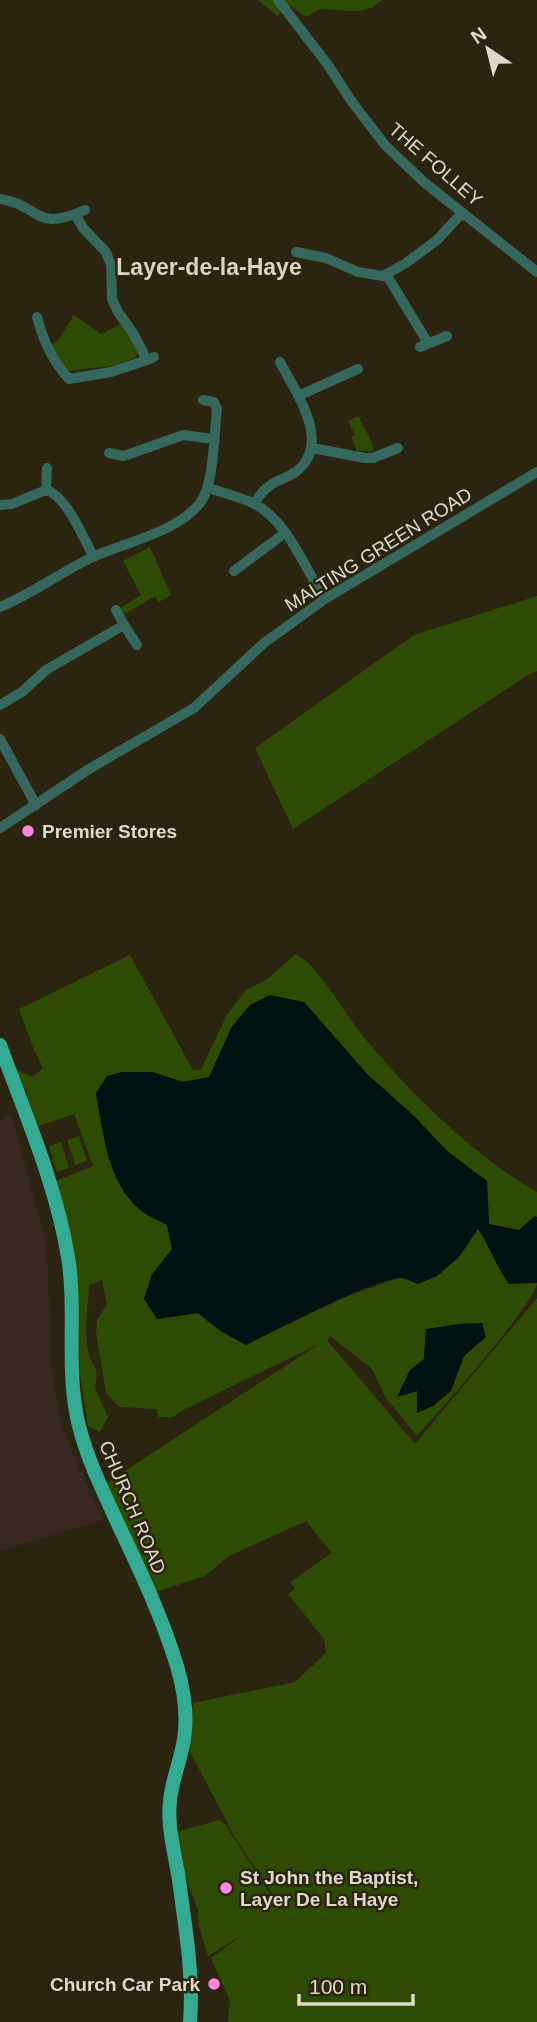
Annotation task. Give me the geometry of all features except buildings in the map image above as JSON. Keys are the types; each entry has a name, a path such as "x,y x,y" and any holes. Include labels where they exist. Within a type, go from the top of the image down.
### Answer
{"main road":[{"name":"CHURCH ROAD","path":"0,1045 53,1195 68,1258 74,1402 85,1448 139,1569 183,1687 186,1706 184,1740 169,1803 192,2005 190,2022"}],"street":[{"name":"THE FOLLEY","path":"278,0 328,65 371,129 409,169 537,272"},
{"path":"0,199 8,200 45,219 57,220 80,212 83,228 106,252 111,265 112,299 118,313 150,359 70,382 52,355 37,317"},
{"path":"296,253 326,258 358,272 383,275 406,263 437,240 462,213"},
{"path":"386,274 424,345 447,336"},
{"path":"254,504 268,487 295,473 312,448 313,434 281,362"},
{"path":"298,396 358,369"},
{"path":"0,607 51,583 94,557 156,533 188,515 201,503 208,488 217,409 214,402 203,400"},
{"path":"109,453 124,456 183,435 213,439"},
{"path":"312,448 365,458 373,458 398,448"},
{"path":"46,490 47,468"},
{"name":"MALTING GREEN ROAD","path":"0,828 89,769 194,708 264,643 325,599 537,472"},
{"path":"208,488 254,504 273,518 325,599"},
{"path":"46,490 57,496 79,521 94,557"},
{"path":"0,505 12,504 46,490"},
{"path":"234,571 285,533"},
{"path":"116,610 137,645"},
{"path":"0,705 22,692 46,670 124,625"},
{"path":"0,739 36,805"}],"shaded area":[{"path":"270,995 304,1002 368,1075 414,1116 448,1152 487,1181 489,1224 519,1230 537,1217 537,1283 509,1284 478,1229 459,1257 437,1276 418,1284 402,1278 372,1285 246,1345 219,1330 198,1313 157,1319 144,1299 152,1274 172,1249 167,1225 142,1211 128,1198 120,1185 108,1155 96,1093 107,1076 122,1072 152,1072 183,1082 209,1077 232,1026 250,1005"},
{"path":"11,1113 47,1247 51,1362 60,1418 103,1520 0,1551 0,1121"},
{"path":"482,1323 486,1337 464,1356 451,1391 433,1406 417,1413 417,1391 397,1397 410,1370 424,1359 426,1329"}],"green space":[{"path":"258,0 382,0 372,8 357,11 320,9 306,17 290,6 277,16"},
{"path":"74,315 101,334 119,325 123,326 138,352 135,358 111,366 65,371 48,343 53,344 59,339"},
{"path":"358,416 372,442 373,451 357,451 351,437 355,435 348,421"},
{"path":"150,547 171,595 159,602 155,596 124,614 121,608 141,595 123,561"},
{"path":"537,596 537,671 293,829 255,748 414,635"},
{"path":"296,954 306,961 324,981 363,1036 421,1100 490,1161 537,1192 537,1217 519,1231 489,1224 487,1181 448,1152 414,1116 368,1075 304,1002 218,1060 210,1077 183,1082 152,1072 96,1093 108,1156 139,1209 167,1225 173,1249 152,1274 158,1319 198,1313 219,1330 246,1345 343,1298 401,1277 473,1235 478,1228 509,1283 537,1283 533,1294 504,1334 417,1436 386,1398 372,1369 330,1336 327,1340 415,1444 537,1298 537,2022 228,2022 230,2001 211,1958 242,1935 208,1956 199,1926 198,1910 185,1876 175,1832 220,1820 279,1908 281,1907 237,1841 188,1748 193,1703 295,1682 326,1653 324,1639 288,1594 295,1589 290,1582 332,1553 306,1521 229,1556 205,1576 155,1592 105,1484 319,1344 173,1417 158,1417 157,1409 119,1407 106,1393 96,1333 97,1320 107,1304 102,1280 89,1285 87,1341 88,1352 97,1371 95,1388 108,1417 100,1432 88,1426 80,1374 78,1312 53,1182 93,1166 74,1114 38,1126 25,1088 18,1084 14,1069 32,1077 43,1068 19,1009 130,955 193,1070 201,1070 226,1016 246,990 266,980","holes":["482,1323 485,1337 464,1356 450,1391 417,1413 417,1391 398,1396 410,1370 424,1359 426,1330"]},
{"path":"79,1136 87,1161 75,1165 67,1140"},
{"path":"61,1142 69,1168 57,1172 49,1146"}],"place":[{"name":"Premier Stores","path":"28,831"},
{"name":"St John the Baptist, Layer De La Haye","path":"226,1888"},
{"name":"Church Car Park","path":"214,1984"}],"district":[{"name":"Layer-de-la-Haye","path":"209,267"}]}
